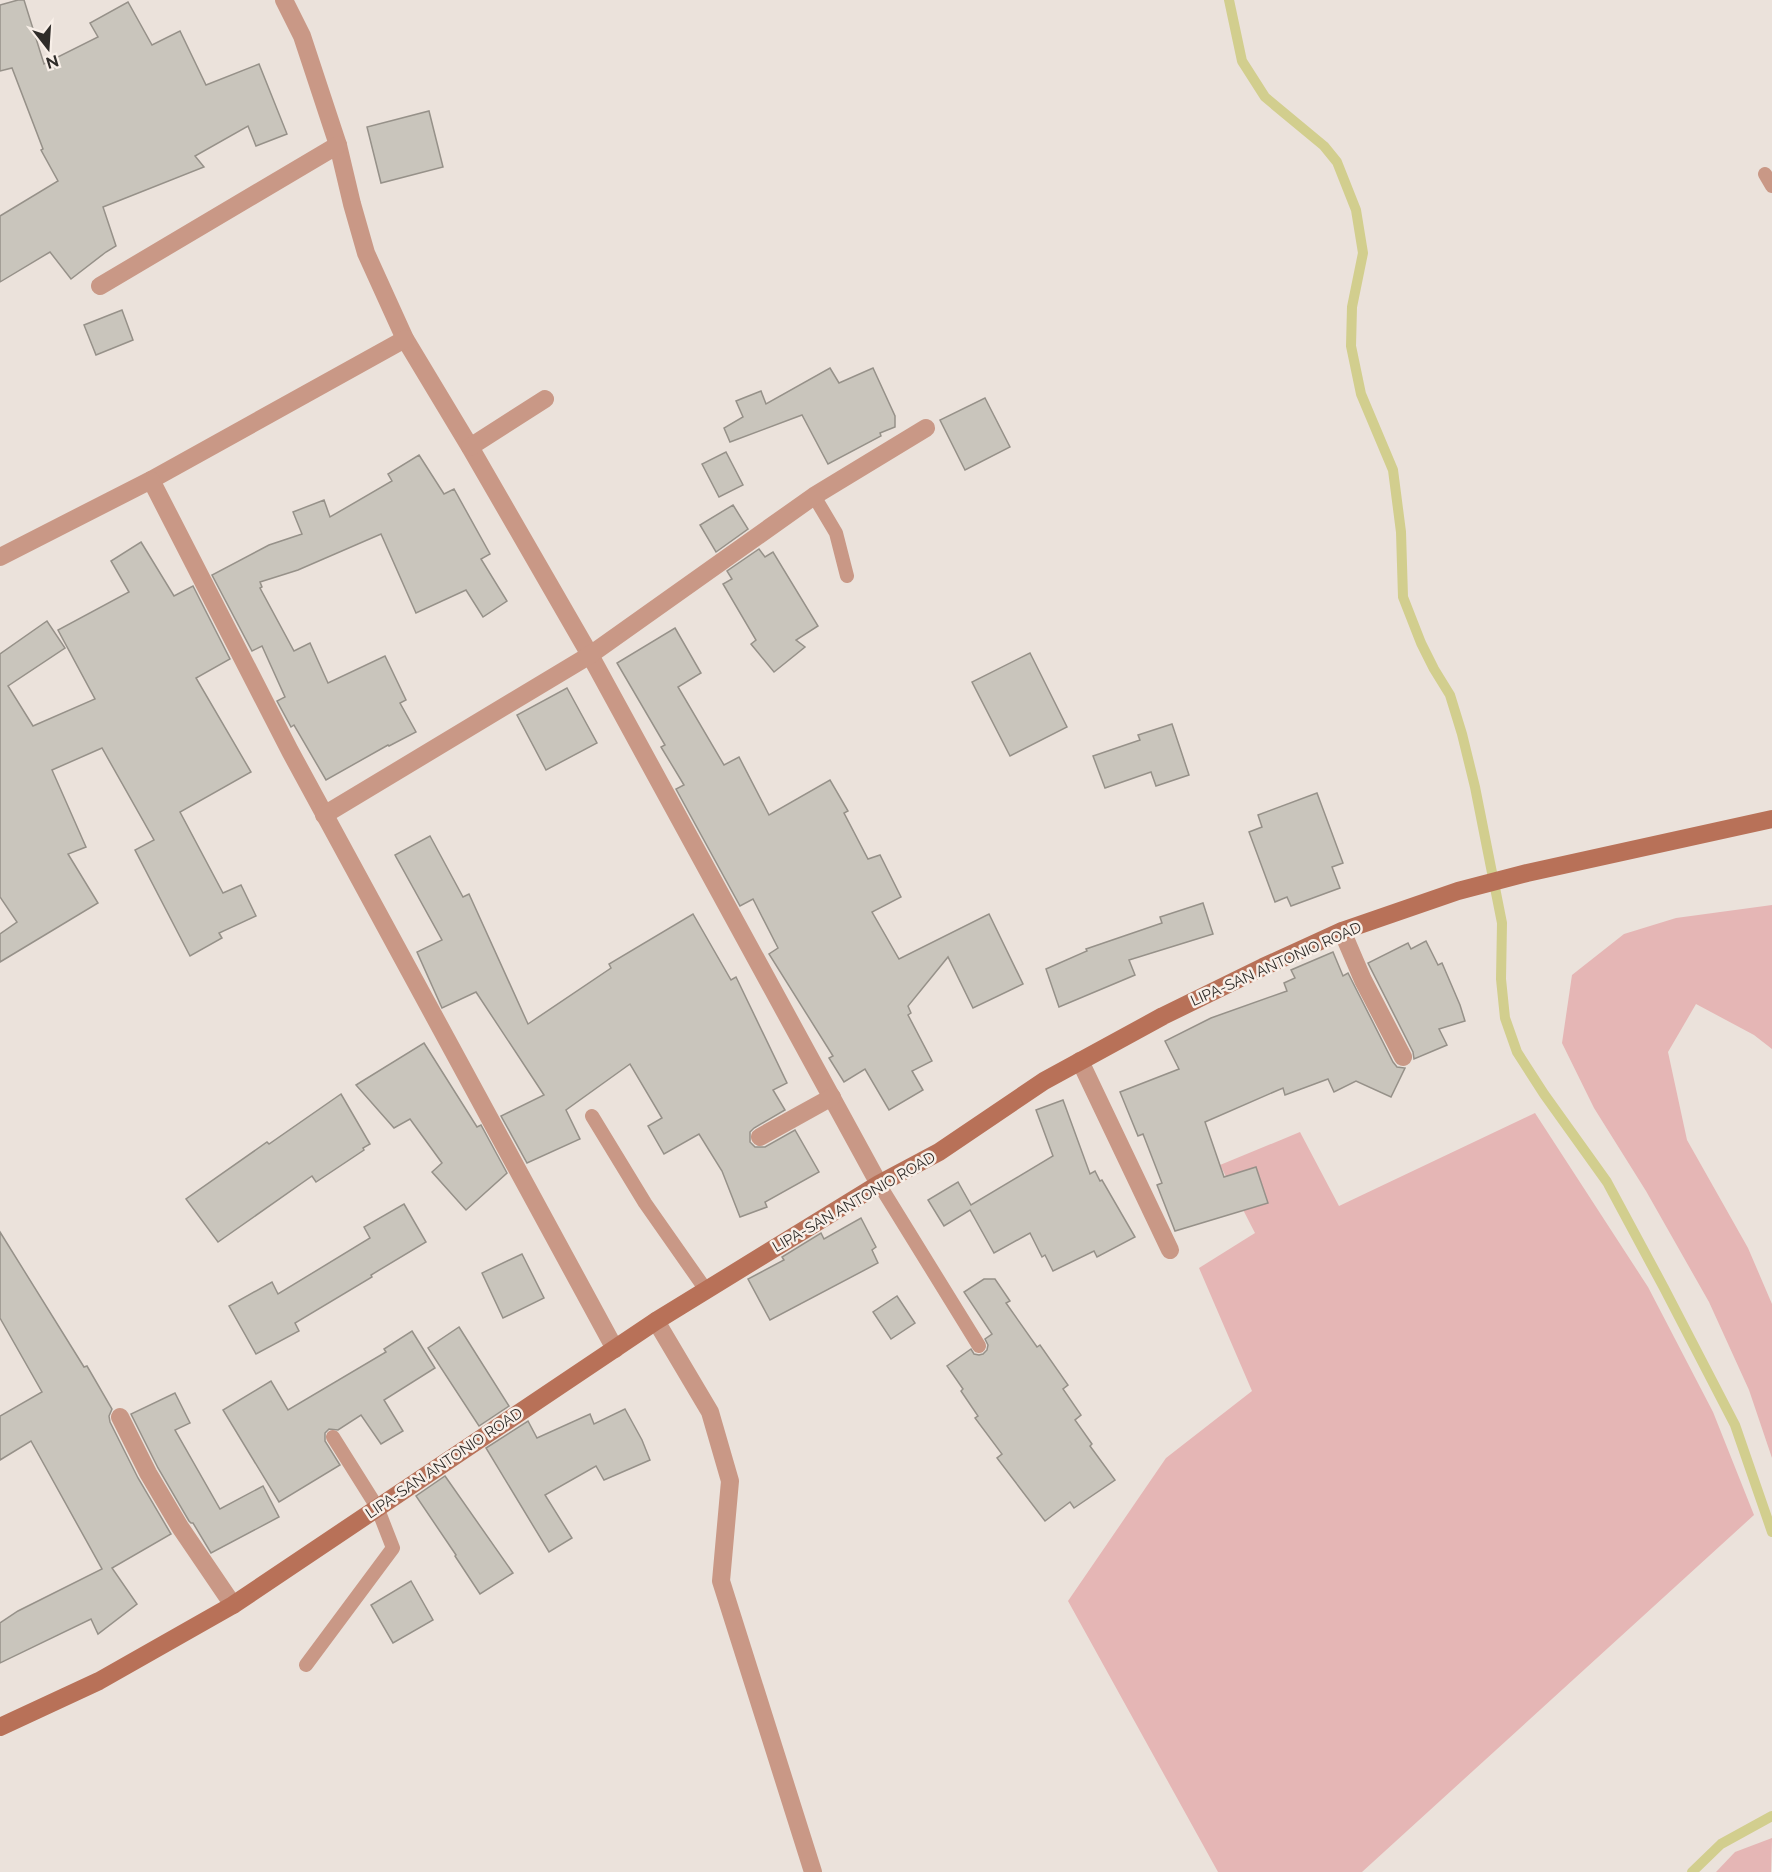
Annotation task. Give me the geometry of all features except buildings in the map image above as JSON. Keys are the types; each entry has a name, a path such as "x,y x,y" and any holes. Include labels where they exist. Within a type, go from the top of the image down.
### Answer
{"main road":[{"name":"LIPA-SAN ANTONIO ROAD","path":"0,1727 99,1681 233,1605 656,1321 879,1184 939,1152 1044,1081 1163,1016 1342,931 1458,891 1527,873 1772,819"}],"street":[{"path":"284,0 302,36 338,145 366,253 405,339 590,655 879,1184"},
{"path":"100,285 338,145"},
{"path":"0,557 151,480 405,339"},
{"path":"470,447 545,399"},
{"path":"324,814 590,655 814,496 926,428"},
{"path":"151,480 290,752 615,1349"},
{"path":"1342,931 1402,1057"},
{"path":"1080,1061 1170,1250"},
{"path":"760,1137 832,1097"},
{"path":"656,1321 710,1412 730,1481 722,1581 813,1872"},
{"path":"120,1418 148,1473 180,1527 233,1605"}],"lane":[{"path":"814,496 836,533 847,576"},
{"path":"592,1116 645,1203 706,1290"},
{"path":"879,1184 979,1346"},
{"path":"306,1665 393,1548 377,1507 333,1437"}],"shaded area":[{"path":"1772,905 1772,1049 1754,1035 1696,1004 1668,1052 1687,1140 1748,1248 1772,1304 1772,1458 1749,1390 1709,1302 1646,1191 1594,1108 1562,1043 1572,975 1624,934 1676,918"},
{"path":"1535,1113 1648,1287 1713,1412 1754,1515 1362,1872 1218,1872 1068,1601 1166,1458 1252,1391 1199,1268 1255,1233 1220,1165 1300,1132 1339,1206"},
{"path":"1772,1838 1771,1872 1716,1872 1735,1852"}],"waterway":[{"path":"1229,0 1242,61 1265,97 1324,146 1337,162 1356,210 1363,253 1352,307 1351,346 1361,394 1393,470 1401,532 1403,597 1421,643 1450,695 1475,787 1502,923 1501,979 1505,1018 1517,1052 1607,1182 1664,1288 1735,1425 1772,1532"},
{"path":"1692,1872 1721,1844 1772,1816"}]}
